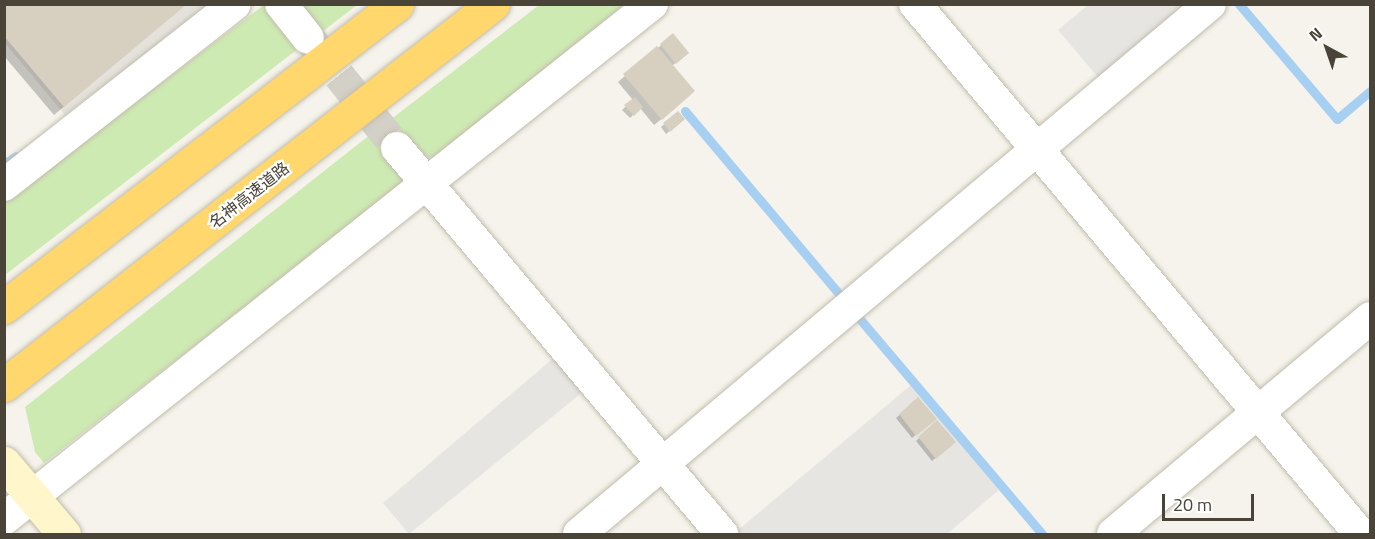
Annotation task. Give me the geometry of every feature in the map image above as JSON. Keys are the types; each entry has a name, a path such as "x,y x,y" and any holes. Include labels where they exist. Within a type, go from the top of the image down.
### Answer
{"highway":[{"path":"4,307 397,4"},
{"name":"名神高速道路","path":"4,386 493,4"}],"street":[{"path":"4,185 235,4"},
{"path":"281,4 308,38"},
{"path":"4,519 652,4"},
{"path":"915,4 1360,534"},
{"path":"579,534 1210,4"},
{"path":"397,148 722,534"},
{"path":"1113,534 1371,318"},
{"path":"4,463 64,534"}],"shaded area":[{"path":"4,5 210,5 65,115 5,43"},
{"path":"1088,5 1195,5 1103,83 1058,30"},
{"path":"556,356 585,390 409,534 383,503"},
{"path":"911,385 999,490 947,534 740,534 737,531"}],"green space":[{"path":"264,5 271,5 303,45 5,275 4,203"},
{"path":"293,5 357,5 318,35"},
{"path":"539,5 629,5 434,158 420,154 390,120"},
{"path":"371,134 401,172 403,183 44,463 35,452 25,407"}],"building":[{"path":"4,4 187,4 64,107 4,36"},
{"path":"673,33 689,53 676,64 660,44"},
{"path":"657,46 695,91 662,120 623,74"},
{"path":"635,97 643,107 634,116 624,105"},
{"path":"678,111 685,119 670,132 663,123"},
{"path":"918,397 937,419 916,436 899,414"},
{"path":"937,420 956,442 936,459 918,437"}],"waterway":[{"path":"1239,4 1337,119 1370,91"},
{"path":"685,111 844,300"},
{"path":"4,164 16,156"},
{"path":"859,318 1042,534"}],"tunnel":[{"path":"309,38 397,148"}]}
